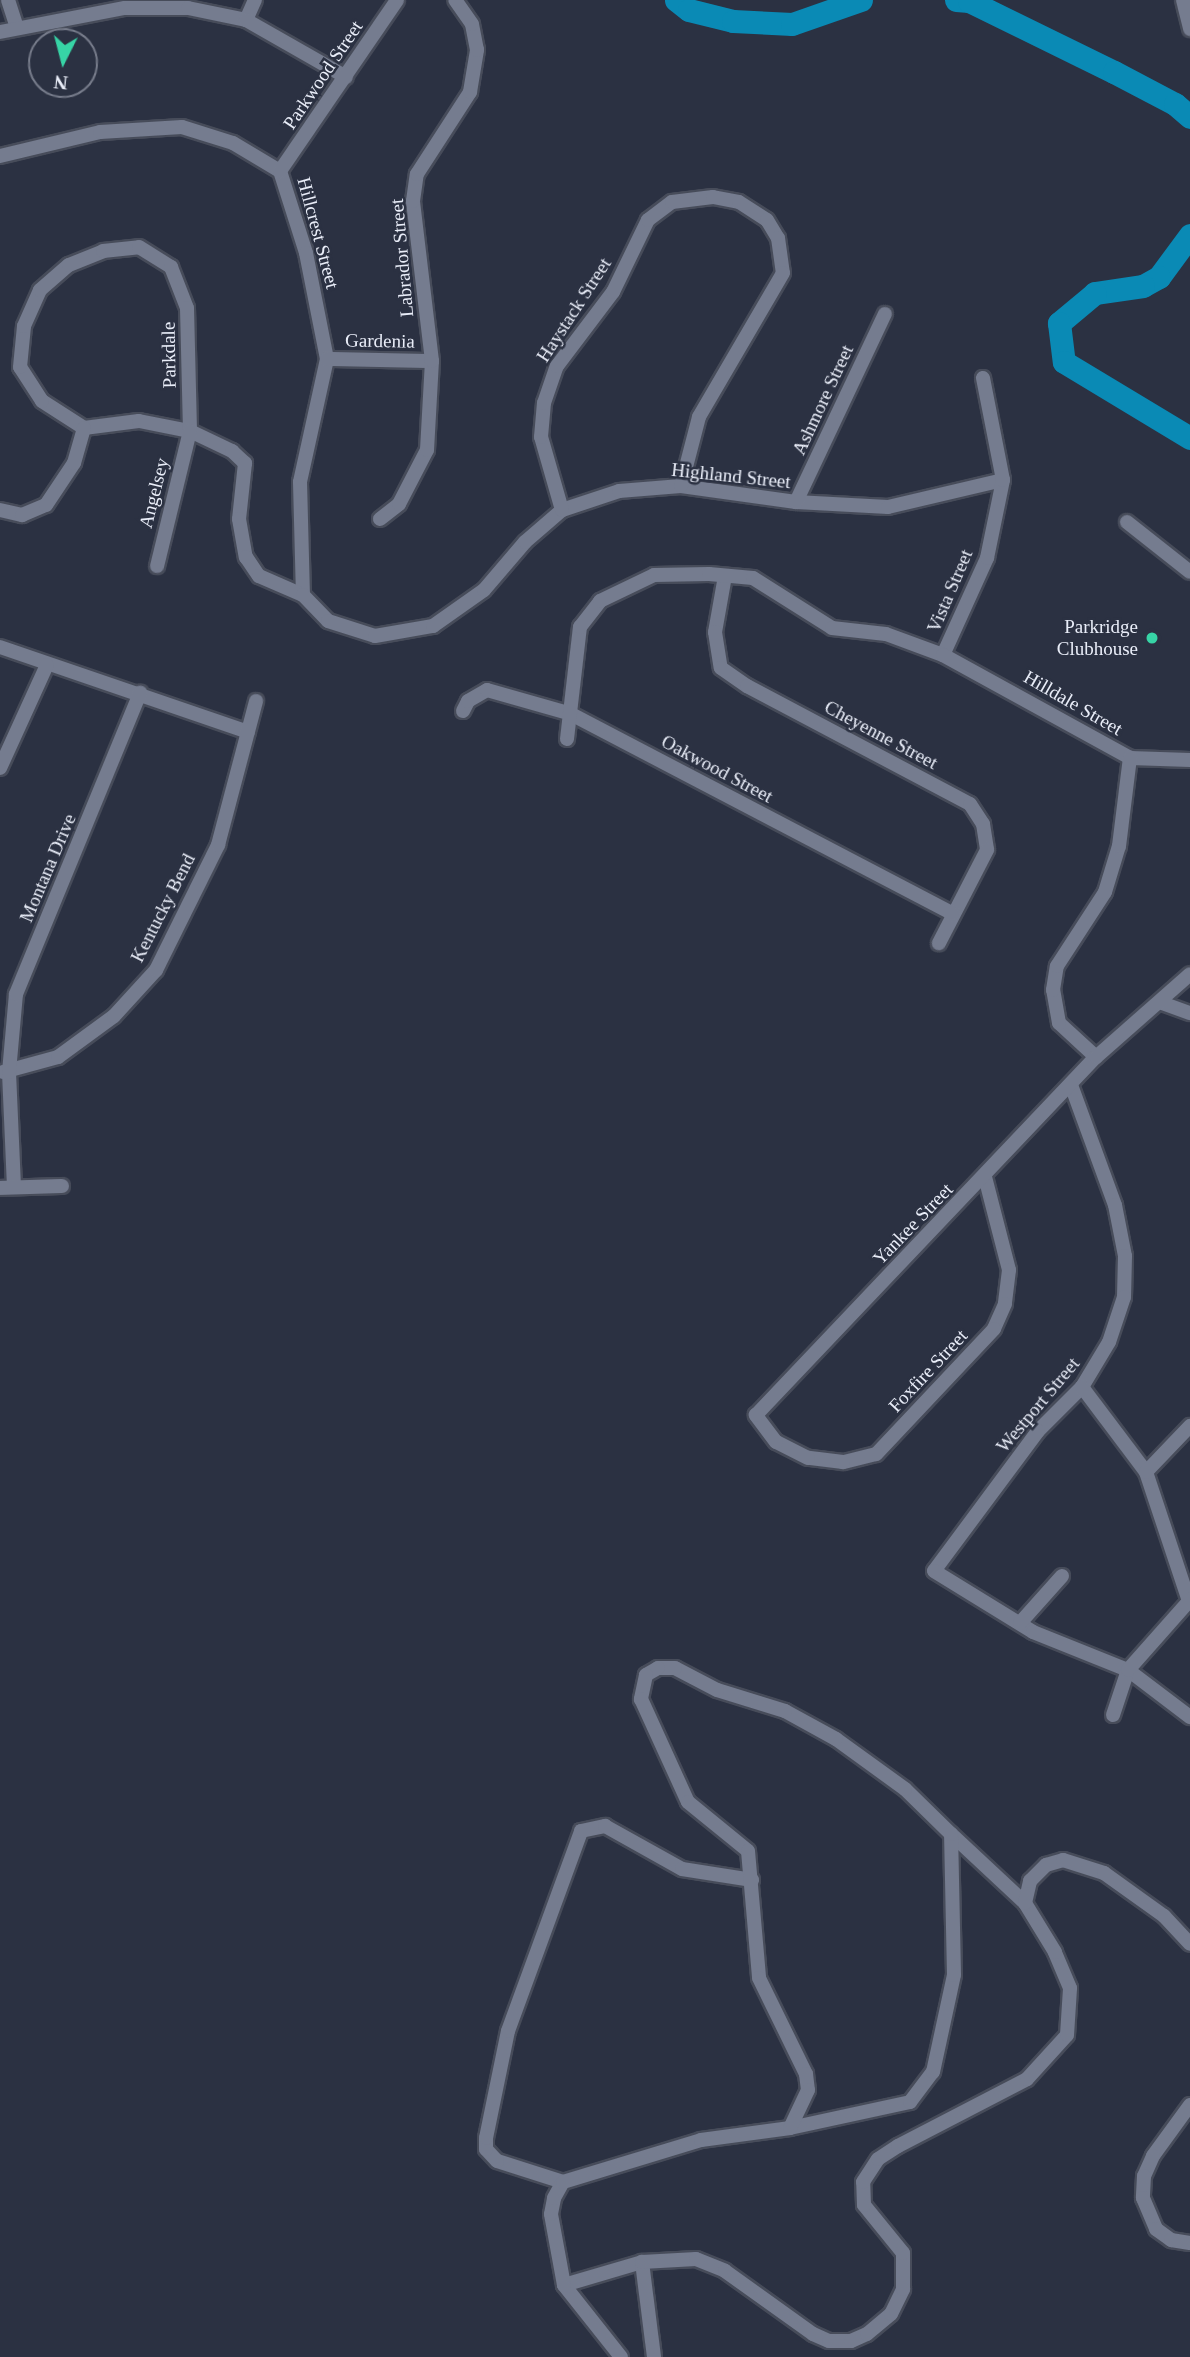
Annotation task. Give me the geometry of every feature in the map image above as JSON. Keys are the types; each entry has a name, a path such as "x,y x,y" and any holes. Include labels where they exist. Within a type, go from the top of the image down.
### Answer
{"street":[{"path":"8,0 17,28"},
{"path":"246,20 255,0"},
{"name":"Parkwood Street","path":"281,171 397,0"},
{"name":"Labrador Street","path":"380,519 399,503 427,450 432,361 414,201 417,174 470,92 477,50 472,24 455,0"},
{"path":"1183,0 1190,29"},
{"path":"0,32 127,4 188,8 246,20 345,77"},
{"name":"Hillcrest Street","path":"0,156 100,132 182,127 233,143 281,171 306,253 327,359 300,482 303,596"},
{"name":"Haystack Street","path":"562,510 541,437 544,403 557,366 613,292 648,220 672,202 713,197 739,202 767,220 778,239 783,273 699,417 681,486"},
{"name":"Parkdale","path":"84,428 43,401 20,367 24,326 40,290 69,265 103,251 139,247 171,267 187,308 190,430"},
{"name":"Ashmore Street","path":"796,502 885,314"},
{"name":"Gardenia","path":"327,359 432,361"},
{"name":"Vista Street","path":"943,655 987,558 1003,480 983,378"},
{"path":"0,510 22,515 46,505 74,463 84,428 139,421 190,430 232,451 245,463 239,519 246,557 260,576 303,596"},
{"name":"Angelsey","path":"157,566 190,430"},
{"name":"Highland Street","path":"303,596 328,621 375,636 433,626 484,590 524,542 562,510 619,491 681,486 796,502 888,507 1003,480"},
{"path":"1127,522 1190,572"},
{"name":"Hilldale Street","path":"567,739 573,660 580,627 600,601 654,575 724,576 753,578 832,628 886,634 943,655 1130,758 1190,760"},
{"name":"Cheyenne Street","path":"724,576 715,632 721,668 747,686 970,804 983,824 987,850 952,913 939,943"},
{"path":"0,647 247,732"},
{"path":"0,768 47,665"},
{"name":"Oakwood Street","path":"463,711 468,701 488,690 571,714 952,913"},
{"name":"Montana Drive","path":"7,1188 5,1072 16,994 140,693"},
{"name":"Kentucky Bend","path":"5,1072 58,1057 114,1016 156,970 218,845 256,701"},
{"path":"1096,1057 1059,1023 1054,990 1057,966 1105,892 1119,846 1130,758"},
{"name":"Yankee Street","path":"756,1415 985,1177 1096,1057 1162,1003 1190,974"},
{"path":"1162,1003 1190,1013"},
{"name":"Westport Street","path":"1020,1623 934,1571 1038,1431 1082,1387 1109,1342 1124,1297 1125,1256 1115,1205 1072,1085"},
{"name":"Foxfire Street","path":"756,1415 776,1442 808,1458 843,1462 876,1454 994,1329 1005,1304 1009,1270 985,1177"},
{"path":"7,1188 62,1186"},
{"path":"1082,1387 1146,1472 1189,1601 1128,1670 1113,1715"},
{"path":"1146,1472 1190,1426"},
{"path":"1062,1576 1020,1623 1128,1670 1190,1717"},
{"path":"564,2285 642,2262 688,2258 725,2271 813,2334 829,2341 851,2341 878,2328 898,2301 905,2272 903,2253 864,2205 863,2182 878,2159 898,2146 1027,2079 1067,2035 1070,1988 1055,1952 1025,1903 905,1789 836,1739 785,1711 717,1690 675,1668 658,1668 646,1675 643,1684 646,1714 688,1802 738,1839 748,1851 752,1880 754,1957 759,1978 806,2074 808,2090 790,2128"},
{"path":"752,1880 682,1869 605,1826 581,1831 512,2018 486,2138 486,2149 497,2161 563,2182 701,2140 790,2128 911,2102 933,2072 954,1975 951,1834"},
{"path":"1025,1903 1030,1881 1046,1865 1063,1860 1080,1863 1123,1884 1190,1944"},
{"path":"1190,2105 1153,2156 1144,2176 1143,2198 1156,2230 1171,2240 1190,2243"},
{"path":"563,2182 551,2214 564,2285 621,2357"},
{"path":"642,2262 654,2357"}],"waterway":[{"path":"676,0 689,10 733,21 792,24 861,0"},
{"path":"956,0 969,1 1114,72 1175,104 1190,117"},
{"path":"1190,235 1159,277 1143,286 1095,293 1059,323 1064,362 1190,438"}],"place":[{"name":"Parkridge Clubhouse","path":"1152,638"}]}
